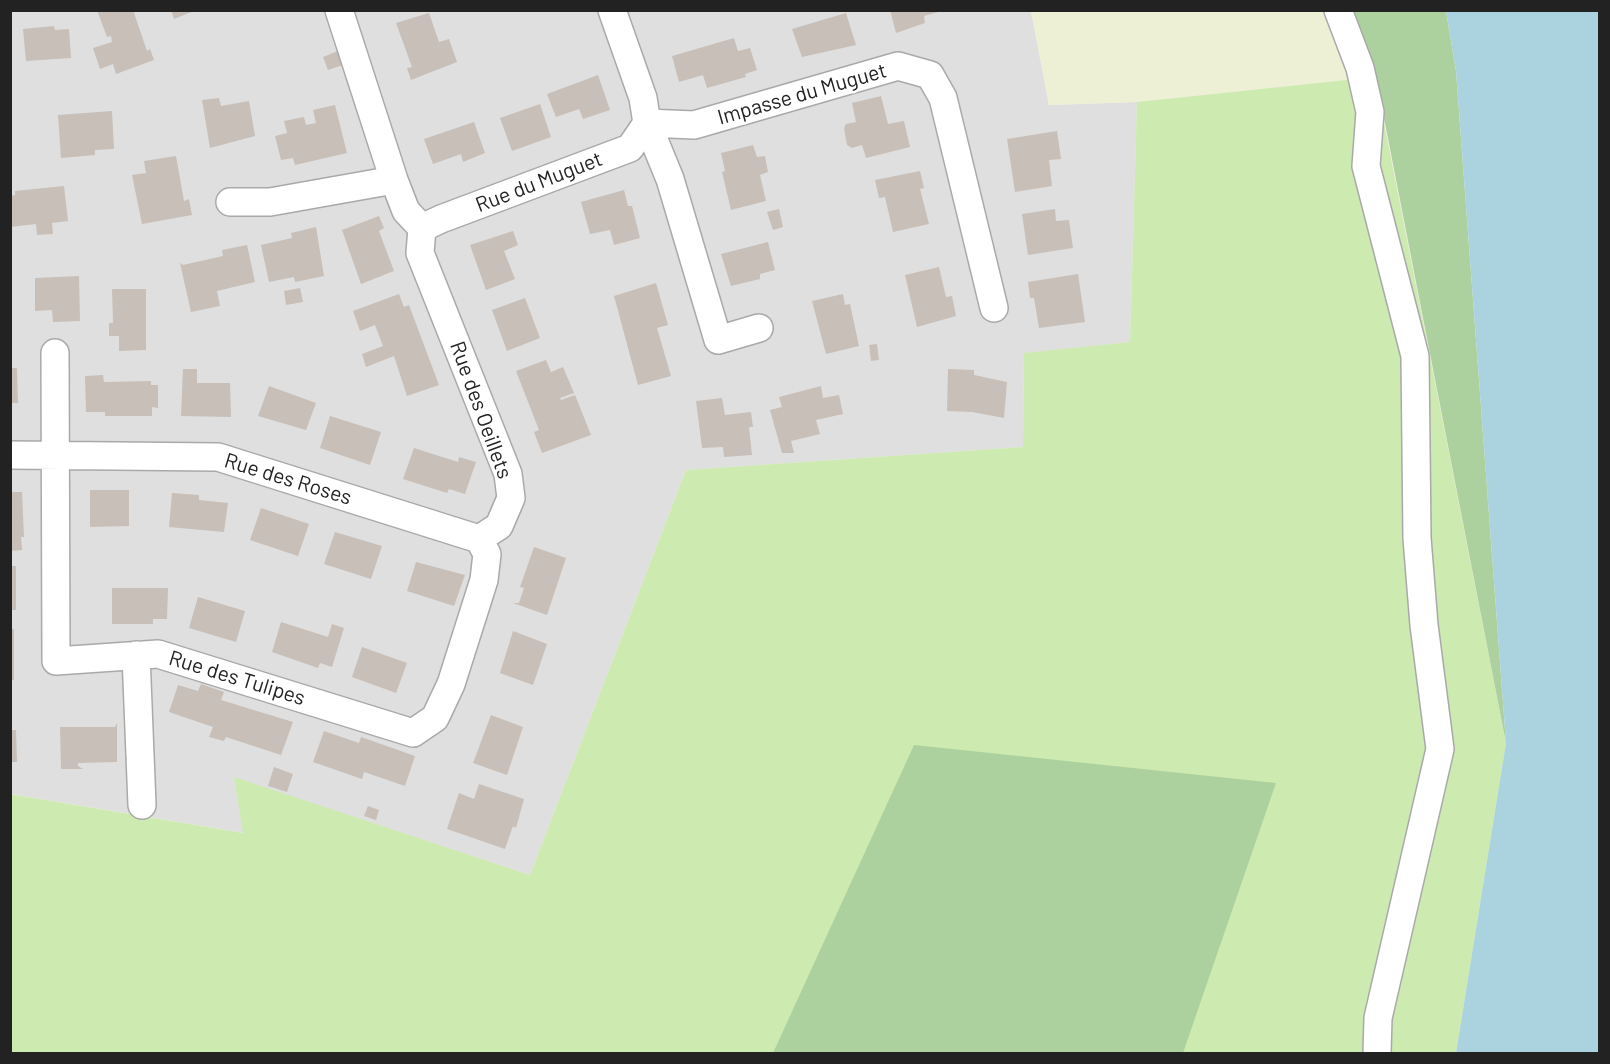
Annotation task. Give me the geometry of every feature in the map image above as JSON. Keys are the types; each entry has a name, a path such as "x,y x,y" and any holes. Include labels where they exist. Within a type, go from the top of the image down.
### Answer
{"street":[{"path":"339,10 394,180 406,211 422,228"},
{"path":"612,10 643,98 647,123 670,179 718,340 759,328"},
{"path":"1338,10 1360,68 1370,112 1366,166 1415,356 1417,538 1424,625 1440,748 1378,1018 1377,1053"},
{"name":"Impasse du Muguet","path":"647,123 694,125 898,66 930,75 943,98 994,308"},
{"name":"Rue du Muguet","path":"422,228 630,148 647,123"},
{"path":"230,202 270,202 394,180"},
{"name":"Rue des Oeillets","path":"422,228 420,253 508,474 511,498 499,526 478,539"},
{"path":"55,353 55,454"},
{"name":"Rue des Tulipes","path":"55,454 56,661 158,654 413,733 435,718 451,684 484,580 487,554 478,539"},
{"name":"Rue des Roses","path":"10,455 218,457 478,539"},
{"path":"136,655 142,805"}],"shaded area":[{"path":"10,11 1031,11 1049,105 1137,102 1130,342 1024,354 1023,447 686,470 530,875 234,778 244,833 11,794"}],"green space":[{"path":"1031,11 1341,11 1375,77 1137,102 1049,105"},
{"path":"1341,11 1446,11 1456,71 1506,743 1376,77"},
{"path":"1375,77 1506,743 1456,1053 11,1053 10,794 243,833 234,777 530,875 686,470 1023,447 1024,353 1130,342 1137,102"},
{"path":"914,745 1276,783 1183,1053 773,1053"}],"water":[{"path":"1446,11 1599,11 1599,1053 1456,1053 1506,743 1456,71"}],"building":[{"path":"97,10 133,10 147,51 150,49 154,60 116,74 113,64 100,69 93,48 112,42 111,36 107,37"},
{"path":"171,10 194,10 194,11 174,19"},
{"path":"890,10 942,11 924,16 925,23 896,33"},
{"path":"429,13 439,42 449,39 457,62 411,80 407,68 412,67 396,23"},
{"path":"846,13 856,45 802,57 792,29"},
{"path":"54,26 55,30 69,29 71,58 26,61 23,29"},
{"path":"734,38 738,51 750,48 757,70 745,74 746,77 707,88 703,75 679,82 672,56"},
{"path":"340,50 343,65 328,70 323,57"},
{"path":"598,75 610,110 583,119 579,109 556,117 547,94"},
{"path":"881,96 888,124 904,121 910,147 866,158 862,145 852,148 847,145 844,128 846,124 856,122 852,103"},
{"path":"219,98 221,106 249,101 255,136 210,148 202,100"},
{"path":"540,104 551,137 512,151 500,118"},
{"path":"335,105 347,153 295,165 293,158 281,160 275,136 287,133 284,121 304,117 306,125 316,123 313,110"},
{"path":"112,111 114,149 95,150 95,155 61,158 58,115"},
{"path":"474,122 485,153 463,162 461,154 433,164 424,139"},
{"path":"1057,131 1061,159 1049,160 1052,186 1015,192 1007,139"},
{"path":"753,145 757,157 765,156 768,172 760,175 766,201 731,210 722,172 725,171 721,153"},
{"path":"176,156 184,201 189,199 192,215 142,224 132,175 146,173 144,161"},
{"path":"920,171 924,188 920,189 929,224 893,232 885,197 879,198 875,180"},
{"path":"64,186 68,221 52,223 53,234 37,235 36,224 10,227 10,196 15,195 15,191"},
{"path":"624,190 628,206 632,206 640,238 614,245 610,230 590,234 581,202"},
{"path":"779,209 783,227 773,230 767,212"},
{"path":"1055,209 1056,221 1069,220 1073,248 1028,255 1022,214"},
{"path":"379,216 384,228 379,231 394,271 361,284 342,230"},
{"path":"316,227 324,276 295,282 294,277 269,282 261,245 292,238 291,233"},
{"path":"513,231 518,245 504,251 515,279 486,290 470,245"},
{"path":"768,242 775,270 760,274 760,279 731,286 721,254"},
{"path":"247,245 255,282 217,291 220,306 191,312 180,263 183,265 223,256 222,250"},
{"path":"939,267 946,297 952,296 956,316 917,327 905,275"},
{"path":"1078,274 1085,322 1039,328 1034,298 1030,298 1028,282"},
{"path":"79,276 80,321 53,322 52,310 35,311 35,278"},
{"path":"656,283 668,325 657,328 671,376 638,385 614,296"},
{"path":"300,288 303,302 286,305 284,291"},
{"path":"112,289 146,289 146,350 119,351 119,336 109,336 109,323 113,323"},
{"path":"399,294 404,307 409,305 439,385 407,396 394,356 366,367 362,354 383,346 375,325 360,331 353,311"},
{"path":"843,294 845,305 850,304 859,346 826,354 812,301"},
{"path":"525,298 540,338 507,351 492,310"},
{"path":"877,344 879,360 871,361 869,345"},
{"path":"546,360 551,372 563,367 574,393 560,398 561,400 575,395 591,435 542,453 534,432 539,430 516,371"},
{"path":"10,368 17,368 18,403 10,403"},
{"path":"183,369 197,369 197,383 230,383 231,417 181,416"},
{"path":"948,369 974,370 974,375 1007,382 1004,418 972,412 947,411"},
{"path":"103,375 104,382 151,381 151,385 158,385 158,408 152,407 152,416 105,416 105,412 86,412 85,376"},
{"path":"269,386 316,403 306,430 258,416"},
{"path":"821,386 823,398 839,395 843,414 816,420 820,434 791,441 794,453 782,453 770,410 782,407 779,397"},
{"path":"722,398 725,415 751,412 753,427 749,427 752,455 724,457 723,447 702,448 696,401"},
{"path":"330,416 381,432 370,465 320,448"},
{"path":"414,448 458,462 459,457 476,462 465,494 449,489 447,493 403,479"},
{"path":"90,490 129,490 129,526 90,527"},
{"path":"10,492 22,492 24,537 21,537 22,550 10,551"},
{"path":"172,493 199,495 199,500 228,503 224,532 169,527"},
{"path":"261,508 309,524 298,556 250,540"},
{"path":"335,532 382,546 371,579 324,564"},
{"path":"534,547 566,558 547,615 513,603 519,603 524,588 520,587"},
{"path":"416,562 465,575 454,606 407,591"},
{"path":"10,566 16,566 16,610 10,610"},
{"path":"112,588 168,588 167,619 153,619 153,624 112,624"},
{"path":"198,597 245,611 236,642 189,628"},
{"path":"281,622 328,637 332,624 344,628 332,667 320,663 318,668 272,652"},
{"path":"10,629 14,629 14,680 10,680"},
{"path":"513,631 547,644 533,685 500,673"},
{"path":"362,647 407,663 396,693 352,677"},
{"path":"201,684 224,692 221,700 293,722 281,755 226,737 224,741 209,737 213,727 169,712 178,685 198,691"},
{"path":"491,715 523,727 507,775 473,763"},
{"path":"117,723 117,762 78,763 78,766 83,769 61,769 60,727 115,727"},
{"path":"10,730 16,730 17,762 10,762"},
{"path":"324,731 359,743 361,737 415,756 405,786 364,772 362,779 313,762"},
{"path":"274,767 293,774 287,792 268,786"},
{"path":"479,784 524,799 516,828 513,826 505,849 447,829 459,793 474,799"},
{"path":"368,806 379,810 376,820 364,816"}]}
